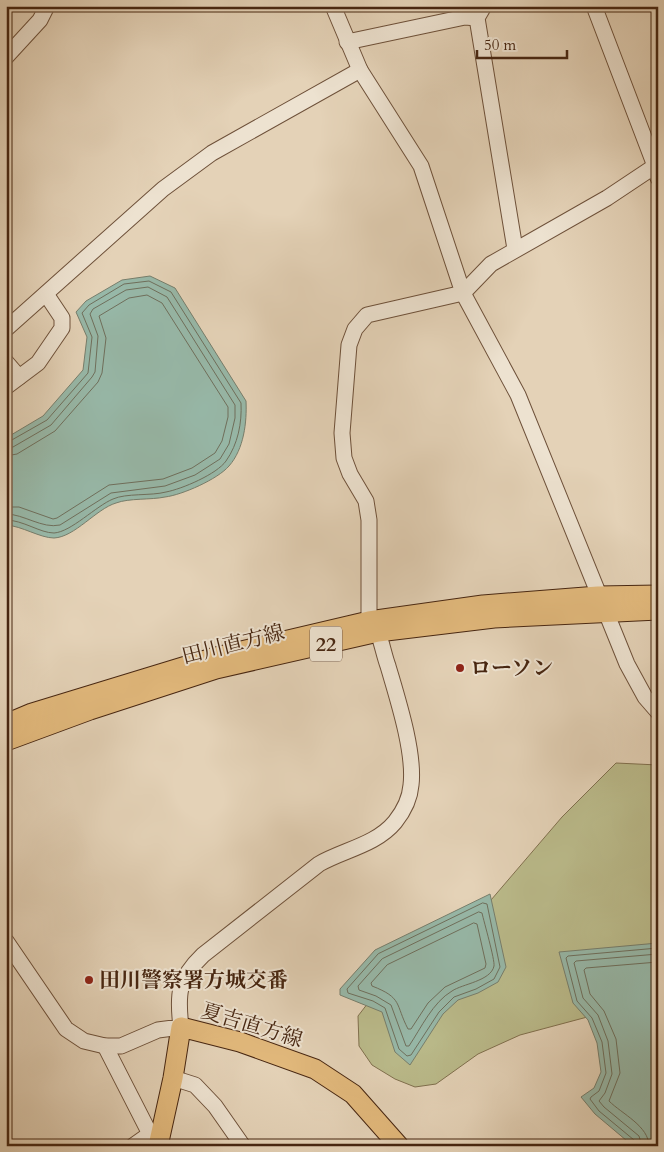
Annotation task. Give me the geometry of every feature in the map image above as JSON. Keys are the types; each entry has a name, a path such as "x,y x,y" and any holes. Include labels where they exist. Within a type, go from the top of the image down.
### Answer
{"main road":[{"name":"田川直方線","path":"6,724 32,713 212,658 373,626 494,618 658,595"},
{"name":"田川直方線","path":"602,604 658,610"},
{"name":"田川直方線","path":"6,741 90,710 216,669 373,626"},
{"name":"夏吉直方線","path":"158,1142 173,1078 181,1027 240,1042 315,1069 353,1094 399,1146"}],"street":[{"path":"6,57 40,20 47,6"},
{"path":"333,6 360,70 421,166 463,293 518,395 627,664 645,696 658,712"},
{"path":"6,940 66,1029 84,1041 105,1046 121,1046 158,1030 181,1027 178,1001 182,984 190,967 319,864 334,855 358,847 382,834 394,823 406,806 411,785 411,760 397,696 373,626 369,520 366,501 350,474 344,458 342,433 349,345 354,329 367,315 463,293 490,264 656,172 594,6"},
{"path":"347,42 466,17 480,12 515,249"},
{"path":"6,329 163,189 212,153 360,70"},
{"path":"6,387 38,363 62,328 62,318 46,294"},
{"path":"6,362 19,377"},
{"path":"105,1046 158,1142 133,1146"},
{"path":"173,1078 195,1085 215,1106 243,1146"}],"green space":[{"path":"616,763 658,765 658,937 646,963 591,1016 520,1035 478,1054 436,1084 415,1087 395,1079 372,1065 359,1046 358,1016 368,1003 491,900 562,817"}],"water":[{"path":"150,276 175,288 246,401 243,435 234,459 224,471 199,486 172,496 127,500 116,503 108,506 70,533 62,536 54,538 6,525 6,438 43,416 83,370 87,337 76,312 86,301 122,280"},
{"path":"490,894 506,967 498,982 478,993 458,1000 443,1014 410,1065 395,1052 382,1012 340,995 340,989 375,950"},
{"path":"658,943 658,1146 633,1146 595,1114 581,1097 594,1088 601,1072 597,1043 588,1020 573,1003 559,952"}],"place":[{"name":"ローソン","path":"460,668"},
{"name":"田川警察署方城交番","path":"89,980"}]}
